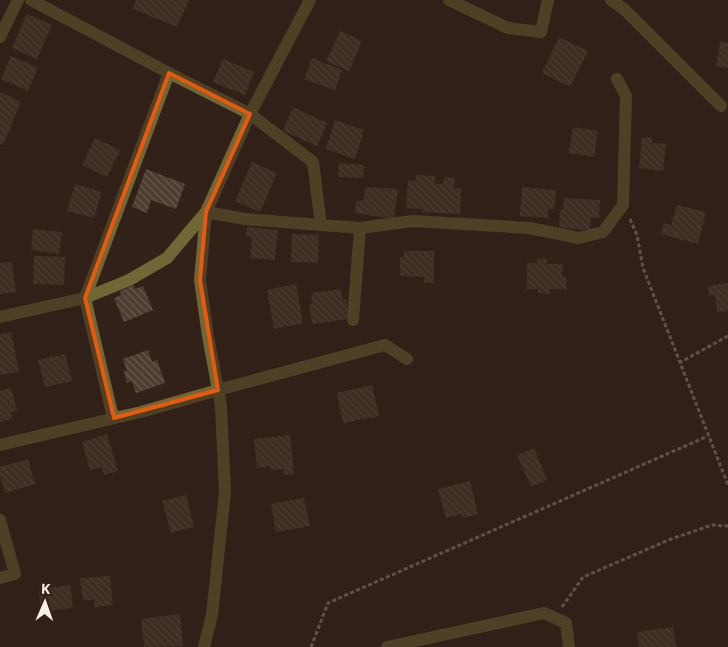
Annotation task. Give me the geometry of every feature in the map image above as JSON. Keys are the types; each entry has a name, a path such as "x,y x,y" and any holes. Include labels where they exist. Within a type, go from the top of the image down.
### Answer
{"street":[{"path":"0,38 18,0"},
{"path":"31,0 250,114 313,162 322,225"},
{"path":"0,317 84,298 129,280 167,258 206,212 250,114 310,0"},
{"path":"450,0 508,28 541,32 548,0"},
{"path":"611,0 624,10 721,106"},
{"path":"114,418 84,298 169,73"},
{"path":"206,212 245,219 360,228 413,222 529,228 579,238 602,232 623,205 626,96 617,79"},
{"path":"204,647 212,615 225,492 221,406 200,280 206,212"},
{"path":"353,320 360,228"},
{"path":"0,445 114,418 385,345 407,359"},
{"path":"0,520 16,574 0,578"},
{"path":"387,647 544,613 566,623 568,647"}],"path":[{"path":"623,205 637,235 643,268 728,485"},
{"path":"679,363 728,336"},
{"path":"311,647 328,603 708,436"},
{"path":"554,618 582,577 670,539 712,525 728,526"}],"highlighted area":[{"path":"169,73 250,114 206,212 200,280 218,390 114,418 85,298"}],"building":[{"path":"136,0 189,0 177,27 133,9"},
{"path":"27,14 52,25 37,59 12,48"},
{"path":"340,31 362,41 349,71 326,61"},
{"path":"559,37 588,51 570,87 542,73"},
{"path":"720,41 728,43 728,68 716,66"},
{"path":"11,56 38,68 28,91 1,79"},
{"path":"312,58 342,70 335,90 304,79"},
{"path":"223,59 254,72 245,95 213,82"},
{"path":"0,92 21,102 3,145 0,144"},
{"path":"293,107 327,123 317,146 283,131"},
{"path":"335,120 364,130 355,159 326,149"},
{"path":"573,127 598,131 594,157 569,153"},
{"path":"642,137 652,138 652,143 666,144 663,171 639,168"},
{"path":"95,138 120,150 107,177 82,165"},
{"path":"252,162 277,173 260,212 235,201"},
{"path":"339,163 364,165 363,178 338,177"},
{"path":"146,169 185,184 176,209 151,200 147,213 132,207"},
{"path":"416,175 435,176 435,184 443,184 444,177 455,178 454,188 461,189 460,214 422,212 422,209 406,208 408,180 416,181"},
{"path":"75,184 102,192 94,218 67,211"},
{"path":"366,187 398,189 394,219 355,213 356,201 363,201"},
{"path":"522,187 556,190 554,209 548,209 548,218 520,216"},
{"path":"564,198 600,200 599,218 591,217 590,230 559,228 560,210 563,210"},
{"path":"677,205 706,212 698,244 661,234 664,223 671,225"},
{"path":"247,227 278,230 275,260 250,258 252,237 246,237"},
{"path":"33,229 62,232 59,254 31,250"},
{"path":"292,234 319,235 318,263 291,262"},
{"path":"404,251 434,251 434,283 424,283 424,277 400,276 400,257 404,257"},
{"path":"34,256 65,257 64,285 33,284"},
{"path":"537,258 547,259 547,264 563,264 562,277 567,277 566,289 550,289 550,294 538,293 538,289 527,289 527,263 537,263"},
{"path":"12,262 16,292 0,294 0,263"},
{"path":"728,283 728,311 717,312 715,295 709,295 708,286"},
{"path":"296,284 303,323 274,329 267,290"},
{"path":"134,285 135,289 143,286 153,310 124,322 114,298 121,295 120,291"},
{"path":"341,289 343,300 346,299 349,319 312,324 309,305 312,304 311,293"},
{"path":"11,332 19,372 0,375 0,334"},
{"path":"148,350 152,362 157,360 165,383 136,393 132,381 127,383 124,371 127,371 123,359"},
{"path":"65,354 72,381 45,387 38,360"},
{"path":"372,385 379,416 343,423 337,393"},
{"path":"11,388 17,411 11,412 12,419 0,422 0,391"},
{"path":"107,434 118,471 104,475 102,467 90,470 82,442"},
{"path":"290,435 294,474 284,475 284,469 271,470 270,466 257,468 254,439"},
{"path":"534,448 547,480 531,487 517,455"},
{"path":"28,459 35,484 5,493 0,475 0,467"},
{"path":"470,481 478,514 463,518 462,514 446,518 438,489"},
{"path":"186,495 194,527 171,533 162,501"},
{"path":"304,498 310,526 276,532 271,504"},
{"path":"110,576 113,605 94,607 94,600 83,600 80,578"},
{"path":"70,585 73,608 48,611 47,603 40,604 39,589"},
{"path":"180,614 183,646 144,647 141,619"},
{"path":"673,627 676,647 639,647 637,632"}]}
